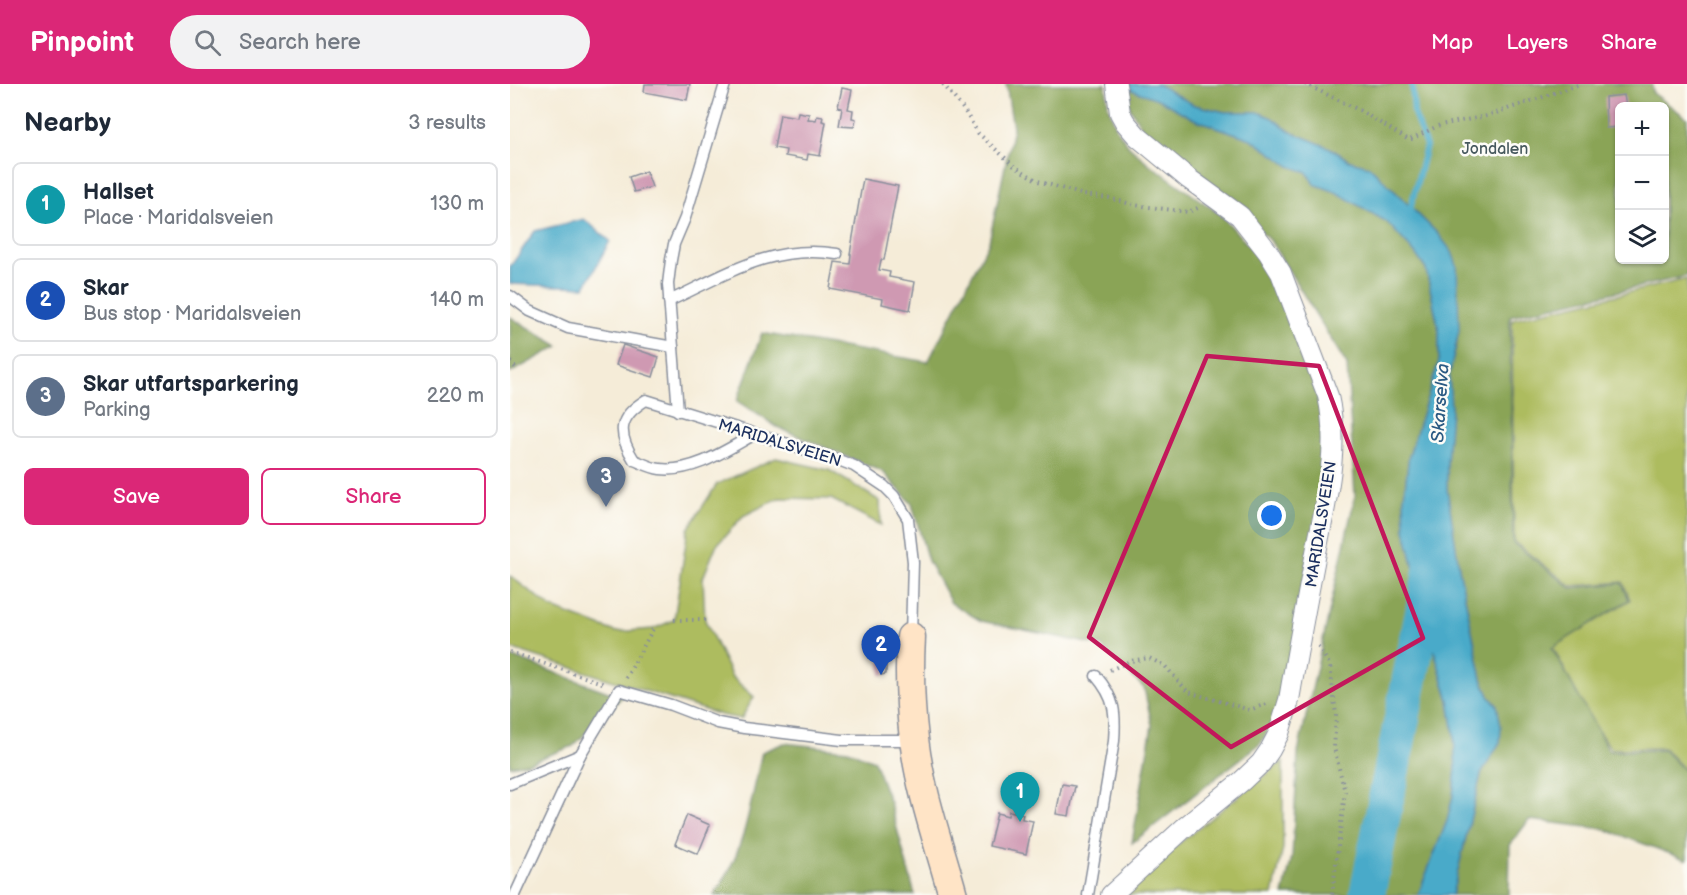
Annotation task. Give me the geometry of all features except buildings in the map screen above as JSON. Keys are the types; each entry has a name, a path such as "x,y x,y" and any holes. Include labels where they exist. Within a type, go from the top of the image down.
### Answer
{"street":[{"name":"MARIDALSVEIEN","path":"1111,895 1184,828 1242,781 1260,763 1279,733 1289,700 1330,480 1332,415 1328,396 1281,273 1254,231 1218,198 1189,179 1137,136 1120,113 1117,91"},
{"name":"MARIDALSVEIEN","path":"911,637 909,668 914,740 925,791 954,895"}],"lane":[{"path":"678,411 668,284 674,243 685,218 725,84"},
{"path":"669,300 740,267 771,257 815,251 837,254"},
{"path":"510,296 530,311 568,328 673,347"},
{"name":"MARIDALSVEIEN","path":"755,434 713,458 676,468 660,469 634,460 622,436 625,420 631,409 646,400 678,411 755,434 854,465 884,486 894,496 908,519 913,562 911,637"},
{"path":"1088,895 1114,741 1115,723 1110,696 1096,676"},
{"path":"515,895 580,755 619,690 671,705 718,723 753,730 842,740 914,740"},
{"path":"510,784 580,755"}],"path":[{"path":"943,84 964,110 978,133 1014,166 1038,181 1084,195 1109,198 1134,205 1188,212 1218,198"},
{"path":"1305,84 1370,115 1407,139 1430,129 1456,121 1487,116 1581,84"},
{"path":"510,362 516,368"},
{"path":"674,620 705,620"},
{"path":"1302,625 1330,665 1336,715 1334,748 1345,792 1332,895"},
{"path":"510,652 619,690 653,629"},
{"path":"1096,676 1130,661 1149,658 1165,666 1188,692 1207,698 1250,710 1278,700 1289,700"}],"highlighted area":[{"path":"1207,356 1319,366 1423,638 1231,747 1089,637"}],"green space":[{"path":"1006,84 1106,84 1108,106 1117,130 1129,146 1148,163 1221,215 1255,253 1316,373 1329,471 1287,698 1261,743 1132,843 1152,725 1144,688 1101,646 981,621 951,603 928,561 912,504 883,472 777,427 737,401 762,333 928,362 989,242 1013,128"},
{"name":"Jondalen","path":"1157,84 1652,84 1653,93 1665,102 1615,102 1615,264 1669,264 1669,105 1687,118 1687,276 1510,316 1513,543 1571,588 1622,583 1629,600 1552,648 1609,751 1664,750 1687,773 1687,860 1604,829 1529,820 1510,845 1509,895 1452,895 1481,774 1500,742 1497,705 1489,696 1482,679 1460,574 1447,489 1451,408 1449,377 1457,344 1456,291 1439,235 1369,166 1350,161 1330,148 1291,132 1272,118 1258,112 1225,112 1194,105"},
{"path":"1127,87 1158,99 1194,119 1251,139 1290,166 1307,172 1314,184 1336,192 1387,222 1426,269 1439,330 1439,361 1409,456 1404,497 1405,529 1429,634 1449,700 1456,769 1447,821 1418,895 1283,895 1292,857 1298,752 1355,496 1347,365 1270,240 1143,130 1130,108"},
{"path":"1687,279 1687,772 1664,748 1611,749 1591,721 1553,647 1630,600 1623,582 1571,586 1514,542 1512,319"},
{"path":"510,317 559,346 510,373"},
{"path":"776,458 829,470 880,501 881,525 831,499 779,498 743,516 716,546 703,578 705,620 732,677 754,697 741,719 721,715 510,648 510,576 552,608 616,632 653,629 674,620 688,529 717,484"},
{"path":"510,656 622,697 573,746 528,763 510,766"},
{"path":"784,743 848,750 874,761 890,803 915,895 714,895 725,879 740,844 762,752"},
{"path":"1283,761 1283,848 1273,895 1114,895"}],"water":[{"name":"Skarselva","path":"1114,84 1157,84 1194,105 1225,112 1258,112 1272,118 1291,132 1330,148 1350,161 1369,166 1439,235 1452,252 1457,266 1459,330 1449,377 1451,408 1447,489 1460,574 1482,679 1489,696 1497,705 1501,727 1500,742 1481,774 1452,895 1418,895 1447,821 1456,769 1449,700 1429,634 1405,529 1404,497 1409,456 1439,361 1439,330 1426,269 1387,222 1336,192 1314,184 1307,172 1290,166 1251,139 1194,119 1158,99"},
{"path":"584,219 610,241 585,287 510,284 510,267 535,231"}],"waterway":[{"path":"1409,214 1426,146 1414,114 1412,84"},
{"path":"1367,895 1433,562"}],"place":[{"name":"Skar utfartsparkering","path":"606,507"},
{"name":"Skar","path":"881,675"},
{"name":"Hallset","path":"1020,822"}]}
